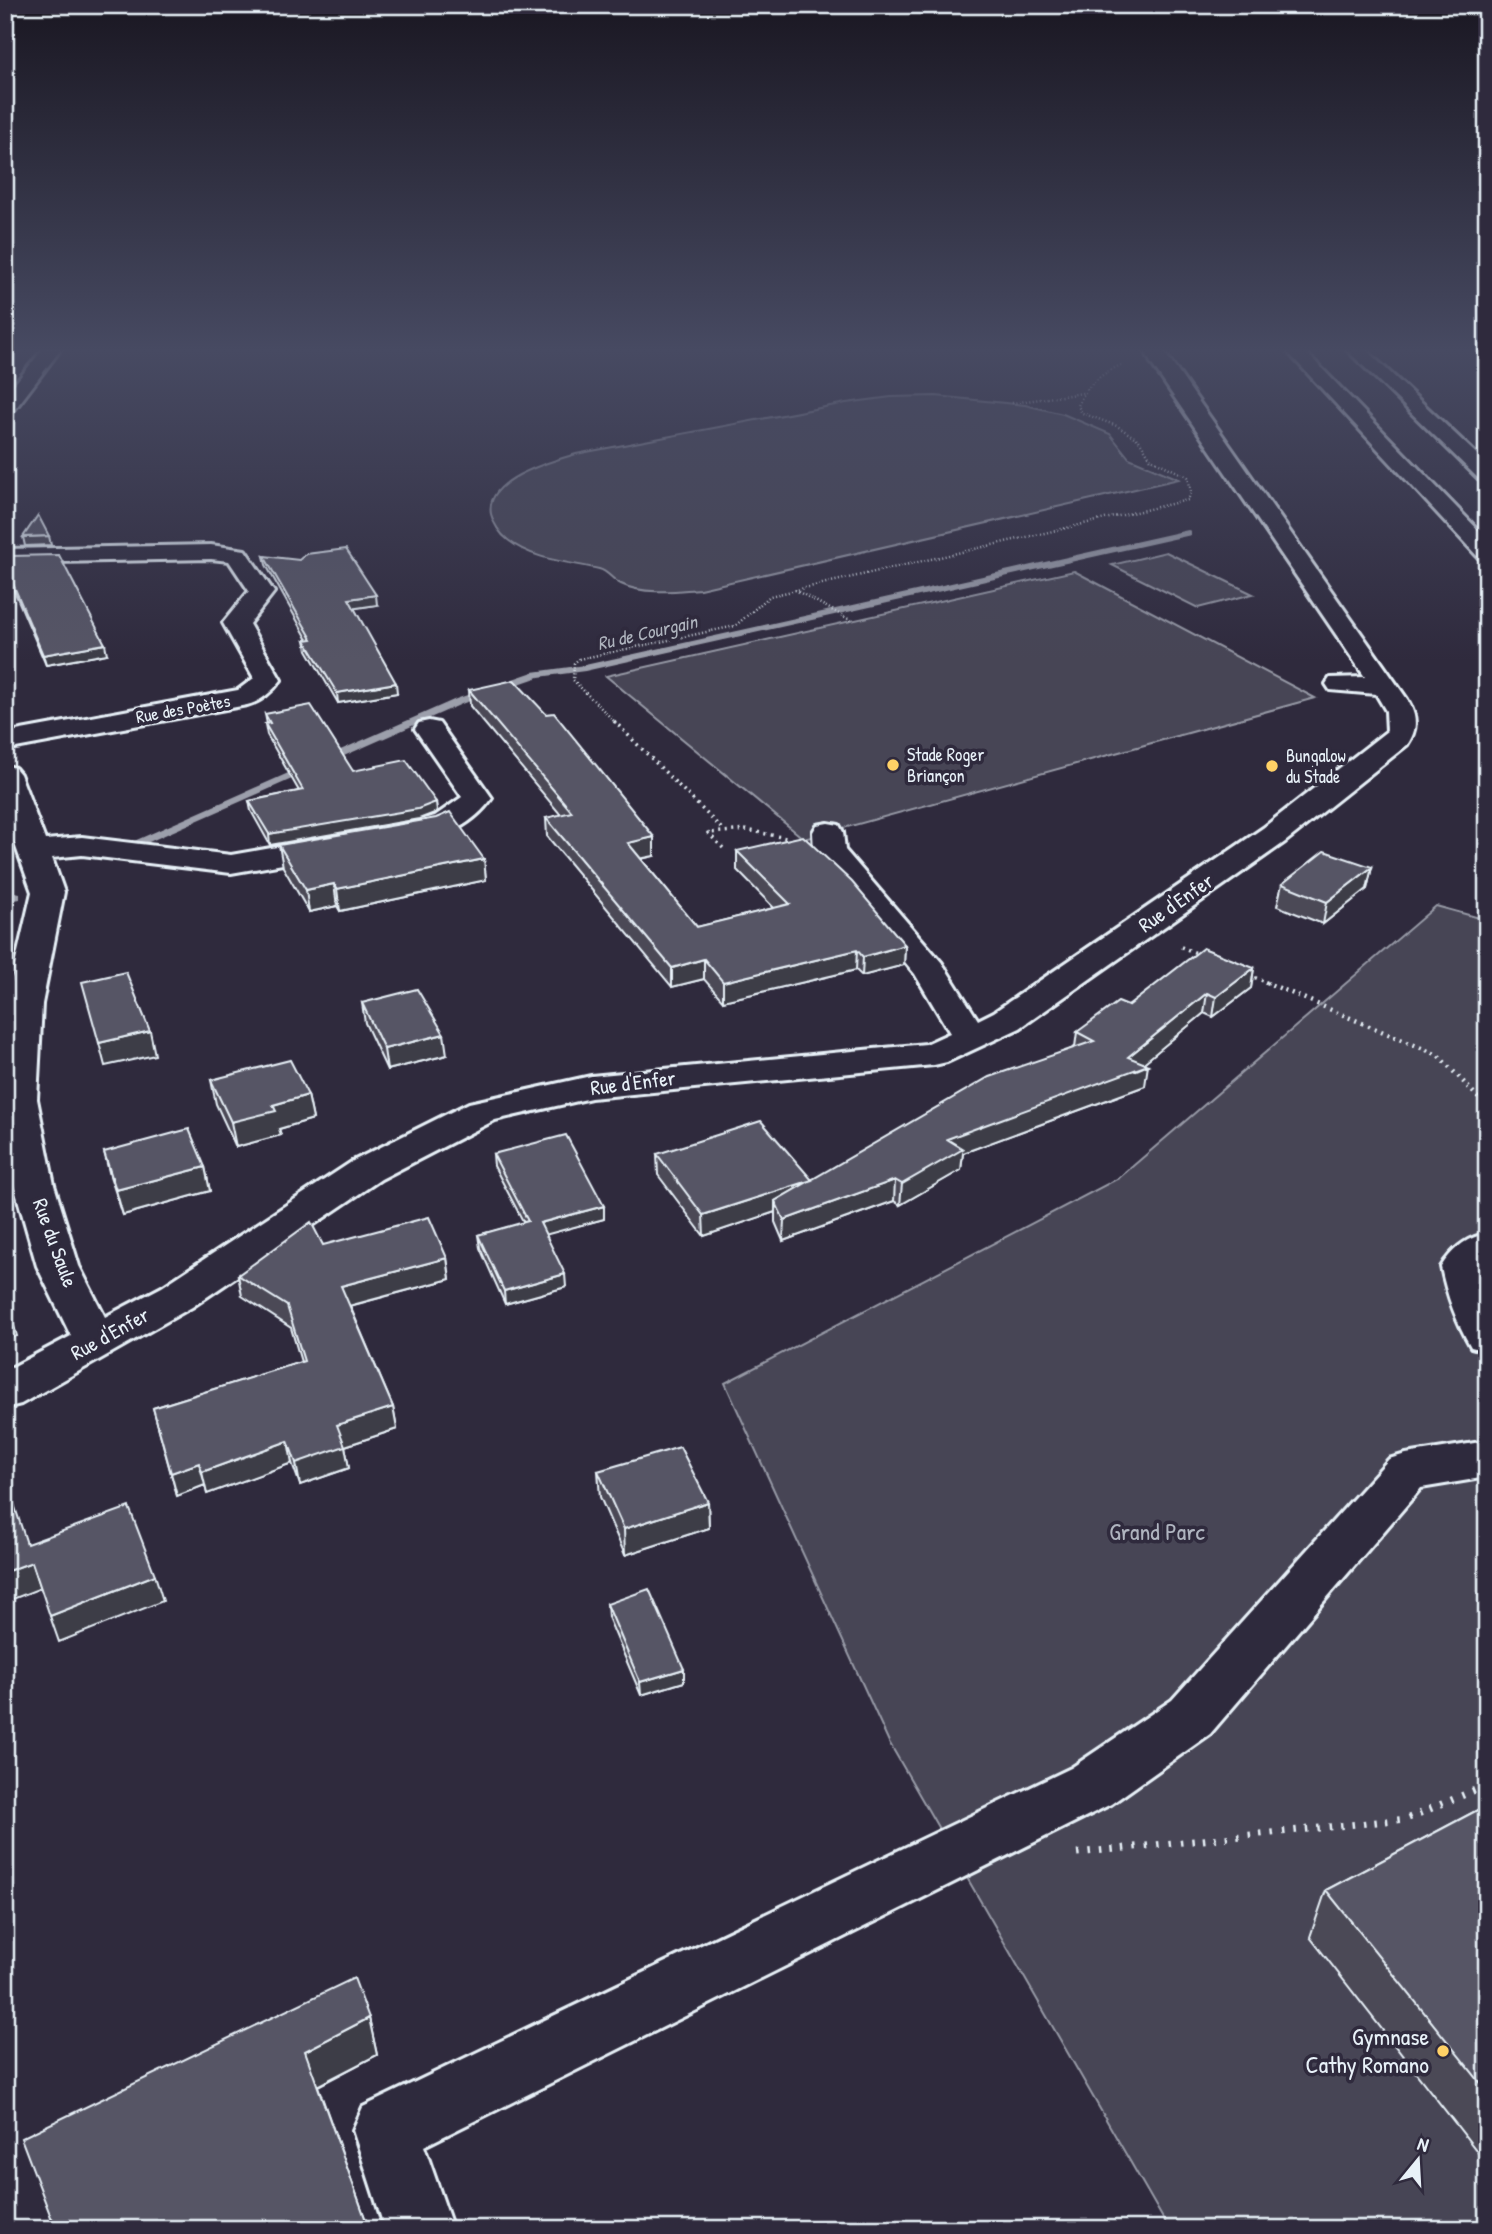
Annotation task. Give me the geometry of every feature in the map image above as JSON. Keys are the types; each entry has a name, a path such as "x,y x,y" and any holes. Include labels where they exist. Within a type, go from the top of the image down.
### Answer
{"main road":[{"name":"Rue d'Enfer","path":"5,1392 177,1297 367,1170 483,1111 591,1087 934,1054 1007,1020 1274,835 1397,740 1404,728 1401,714 1384,686 1223,453"},
{"path":"1393,453 1487,553"},
{"path":"1464,453 1487,476"},
{"name":"Rue des Poètes","path":"5,555 211,552 237,555 262,592 236,623 268,680 247,697 5,742"},
{"path":"1339,684 1384,686"},
{"path":"32,851 82,846 232,864 427,830 464,815 477,798 429,729"},
{"name":"Rue du Saule","path":"5,774 48,892 24,1004 18,1099 34,1185 58,1266 96,1342"},
{"path":"829,842 930,970 970,1037"},
{"path":"1487,1249 1481,1249 1462,1267 1469,1299 1487,1336"},
{"path":"419,2229 386,2130 1091,1786 1191,1717 1406,1472 1487,1458"}],"path":[{"path":"722,829 573,680 574,663 579,659 735,626 770,596 1188,500 1191,492 1188,477 1152,459 1148,453"},
{"path":"795,590 852,621"},
{"path":"723,848 708,833 722,829 829,842"},
{"path":"1138,929 1201,955"},
{"path":"1238,971 1438,1055 1487,1107"},
{"path":"1063,1854 1406,1819 1487,1785"}],"green space":[{"path":"1125,453 1129,458 1179,479 700,589 649,591 618,582 602,570 529,552 505,538 493,521 492,502 508,481 552,461 576,454"},
{"path":"1166,552 1253,594 1198,608 1112,565"},
{"name":"Stade Roger Briançon","path":"1074,571 1315,698 804,839 606,676"},
{"name":"Grand Parc","path":"1436,906 1487,920 1487,2229 1169,2229 889,1742 725,1383 1119,1178"}],"building":[{"path":"38,515 49,536 23,537"},
{"path":"346,549 376,595 349,599 396,683 337,693 305,640 312,639 264,556 299,560 306,554"},
{"path":"59,555 105,644 43,655 5,561 9,556"},
{"path":"514,680 546,714 554,713 654,837 628,843 697,927 790,904 737,851 803,836 852,882 905,945 863,957 857,950 723,982 704,959 672,968 546,818 572,812 469,690"},
{"path":"311,705 353,771 406,760 436,802 418,809 269,834 249,801 303,790 265,724 270,723 265,714"},
{"path":"450,812 484,859 337,889 334,884 306,890 279,845 436,818"},
{"path":"1324,851 1372,867 1327,902 1282,884"},
{"path":"1203,948 1254,968 1216,997 1207,993 1128,1057 1148,1065 947,1139 963,1149 902,1184 895,1180 784,1220 775,1201 989,1077 1094,1041 1077,1032 1118,1002 1128,1006"},
{"path":"126,972 150,1031 99,1043 82,982"},
{"path":"417,989 444,1034 384,1049 362,1003"},
{"path":"290,1060 308,1095 273,1105 276,1111 231,1122 211,1080"},
{"path":"761,1121 812,1180 703,1215 657,1154"},
{"path":"189,1129 205,1167 116,1190 104,1152"},
{"path":"566,1135 604,1206 540,1223 565,1274 504,1291 478,1235 528,1221 493,1154"},
{"path":"429,1217 447,1258 341,1286 393,1407 337,1425 345,1446 296,1463 288,1441 202,1472 199,1463 171,1473 153,1408 304,1361 287,1306 238,1275 311,1222 323,1245"},
{"path":"5,1303 11,1316 5,1318"},
{"path":"680,1447 708,1502 624,1529 598,1471"},
{"path":"12,1498 27,1544 129,1507 155,1575 50,1616 32,1562 5,1572 5,1501"},
{"path":"649,1589 684,1669 640,1682 607,1604"},
{"name":"Gymnase Cathy Romano","path":"1487,1805 1487,2091 1326,1890"},
{"path":"354,1978 369,2018 305,2051 369,2229 61,2229 51,2217 21,2138"}],"waterway":[{"name":"Ru de Courgain","path":"138,842 460,701 537,674 585,668 1188,533"},
{"name":"Ru de Courgain","path":"5,898 15,896"}],"place":[{"name":"Stade Roger Briançon","path":"893,765"},
{"name":"Bungalow du Stade","path":"1272,766"},
{"name":"Gymnase Cathy Romano","path":"1443,2051"}]}
